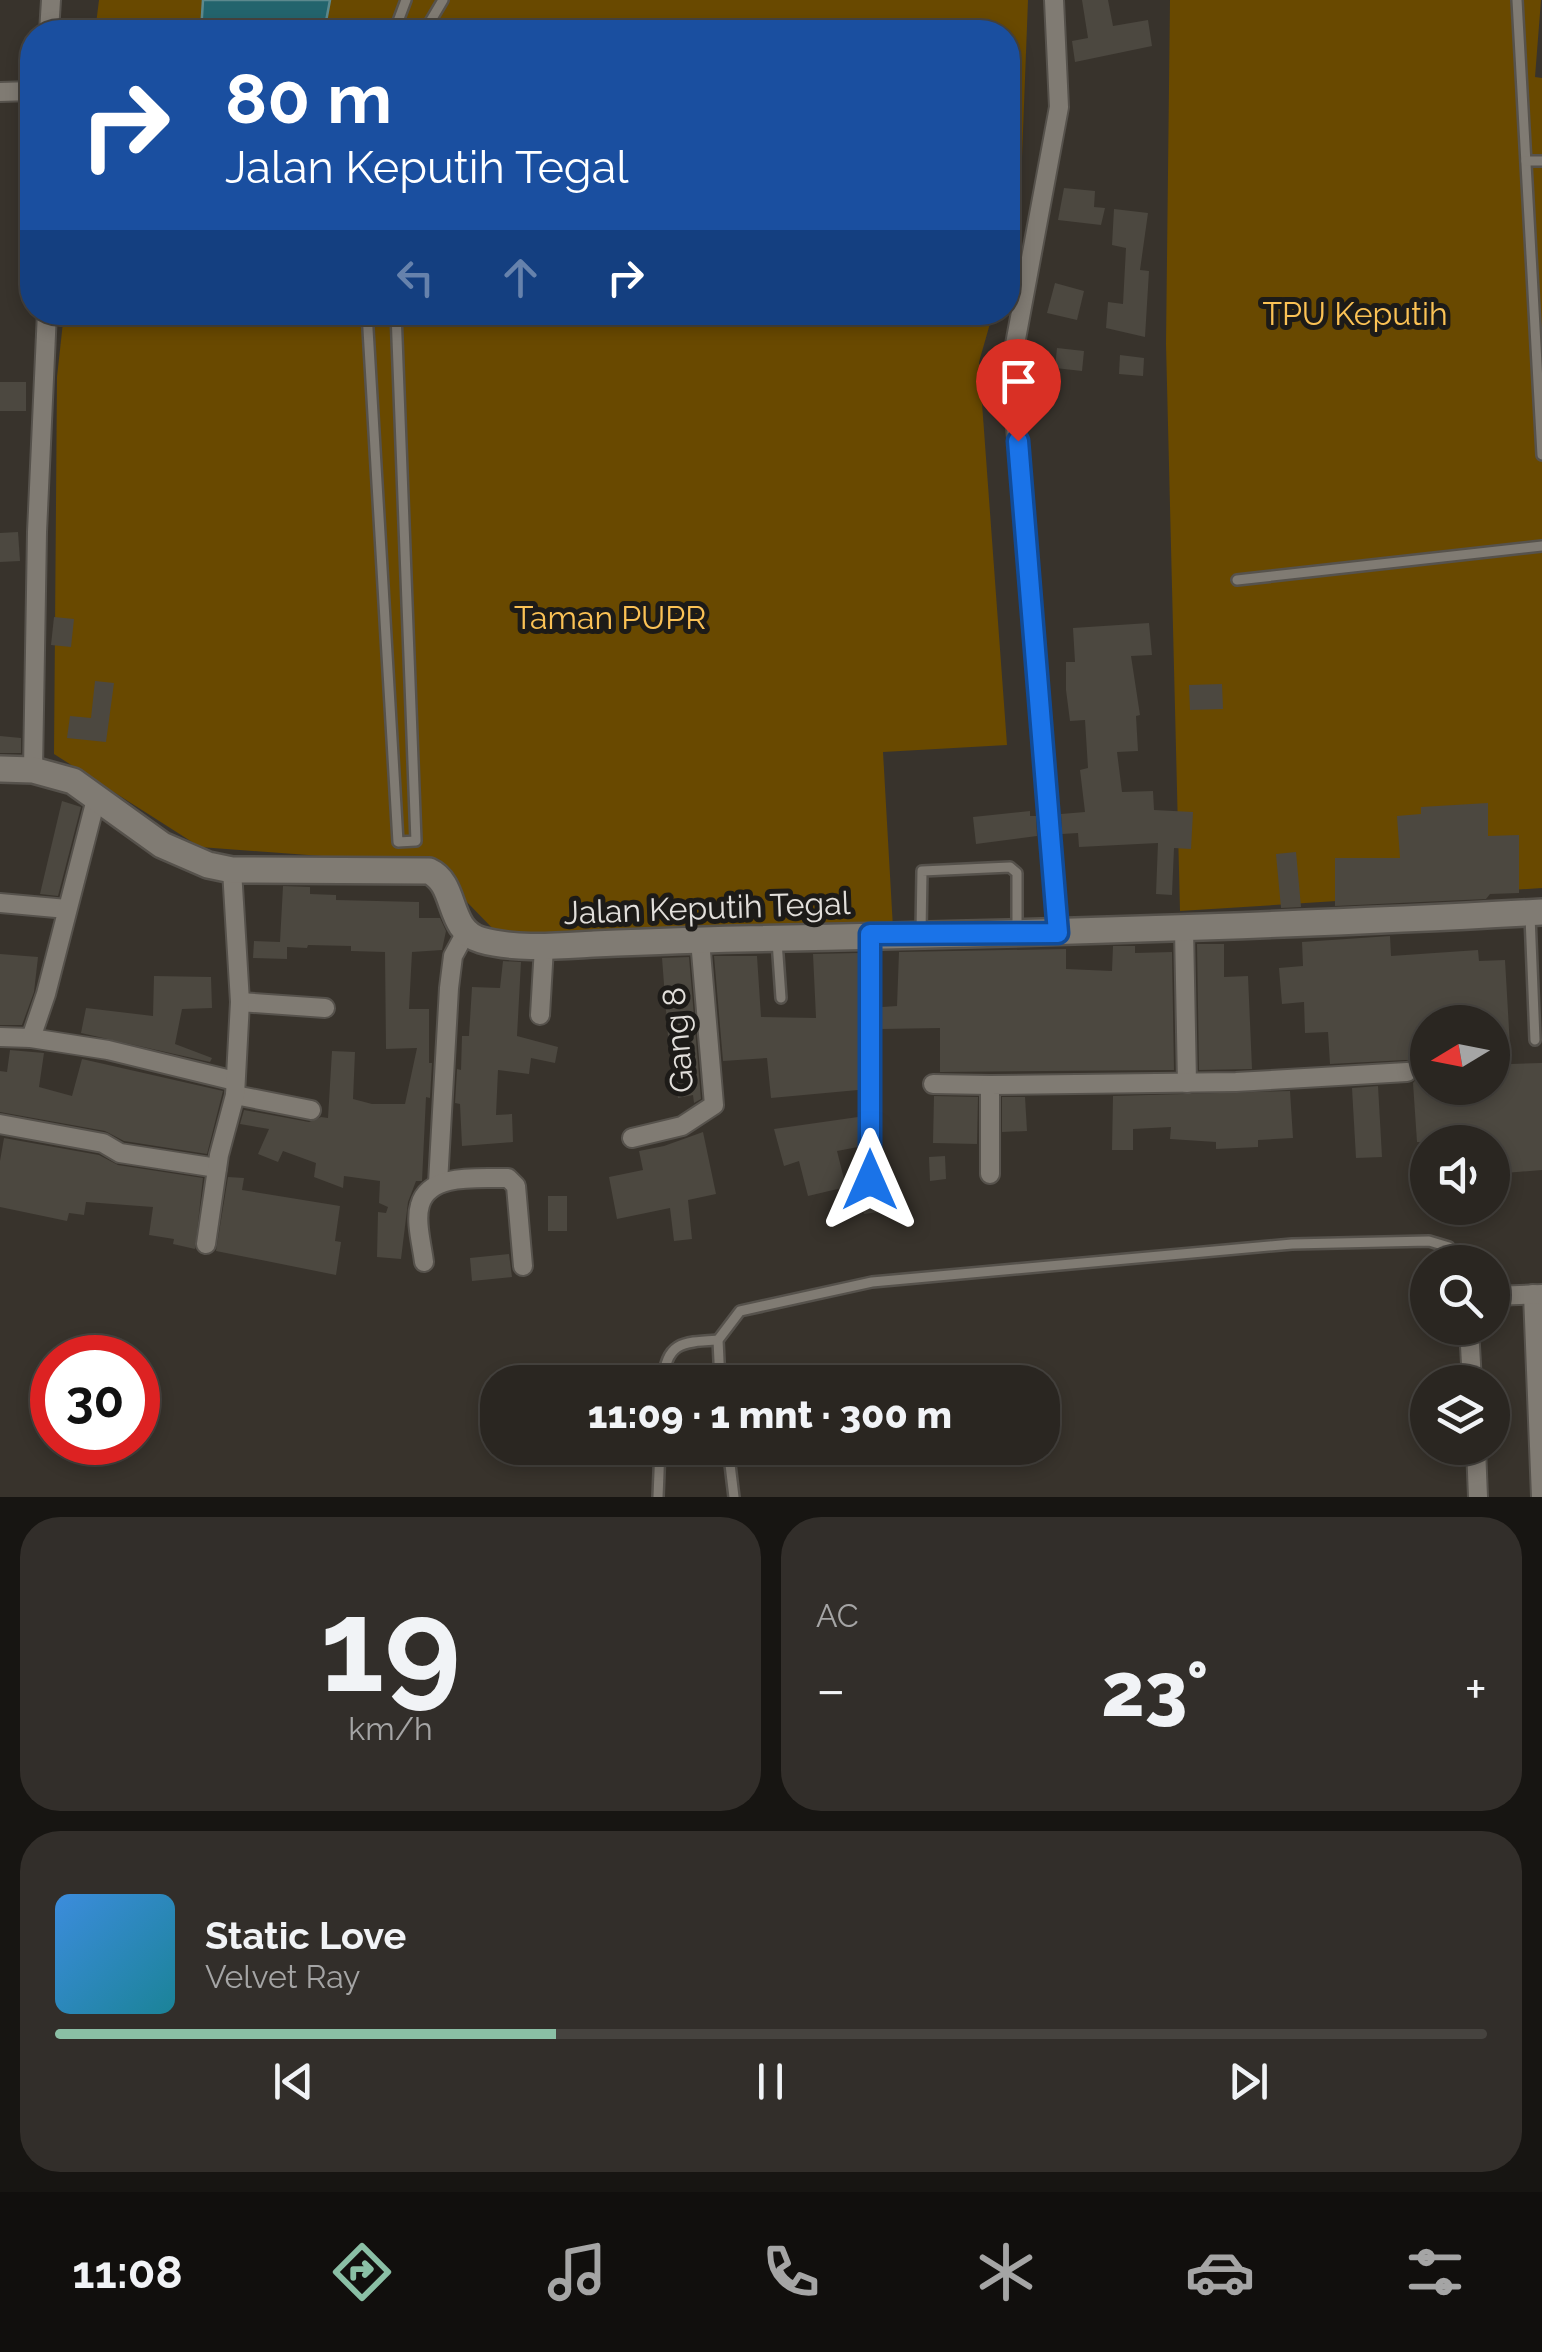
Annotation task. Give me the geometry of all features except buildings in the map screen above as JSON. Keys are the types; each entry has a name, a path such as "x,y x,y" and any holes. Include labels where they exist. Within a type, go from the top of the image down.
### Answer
{"main road":[{"path":"0,769 33,770 72,781 162,845 208,865 232,870 429,871 441,878 454,915 466,932"},
{"name":"Jalan Keputih Tegal","path":"466,932 478,940 544,947 870,934 1184,930 1536,913"}],"street":[{"path":"1020,322 1059,108 1054,0"},
{"path":"33,770 45,325"},
{"path":"1019,325 1012,366 1058,933"},
{"path":"30,1038 46,994 96,799"},
{"path":"206,1244 216,1168 235,1088 240,1002 232,870"},
{"path":"0,903 67,909"},
{"path":"1184,930 1187,1082"},
{"path":"424,1262 418,1209 421,1200 438,1183 449,988 453,956 466,932"},
{"path":"870,934 870,1180"},
{"name":"Gang 8","path":"632,1138 682,1126 714,1105 700,940"},
{"path":"540,1014 544,947"},
{"path":"240,1002 325,1008"},
{"path":"0,1037 30,1038 154,1060 312,1110"},
{"path":"933,1084 1187,1082 1407,1072"},
{"path":"990,1085 990,1174"},
{"path":"0,1124 103,1143 120,1153 216,1168"},
{"path":"438,1183 513,1180 523,1266"},
{"path":"1510,1295 1537,1294 1541,1497"},
{"path":"1477,1465 1478,1497"}],"lane":[{"path":"1516,0 1542,456"},
{"path":"1526,161 1542,160"},
{"path":"368,325 398,842 416,841 396,325"},
{"path":"1237,580 1542,546"},
{"path":"387,664 408,659"},
{"path":"921,935 922,871 1010,867 1018,872 1017,934"},
{"path":"1535,1040 1536,913"},
{"path":"777,938 781,998"},
{"path":"719,1365 718,1340 746,1308 872,1282 1292,1244 1429,1241 1442,1245"},
{"path":"665,1365 674,1349 688,1342 718,1340"},
{"path":"658,1497 659,1465"},
{"path":"730,1465 734,1497"}],"green space":[{"path":"99,0 1028,0 1020,210 1020,20 96,20"},
{"name":"TPU Keputih","path":"1170,0 1541,0 1535,77 1542,78 1542,888 1180,911 1166,344"},
{"name":"Taman PUPR","path":"63,325 990,325 979,362 1007,745 883,752 893,928 497,933 430,864 200,847 54,754 57,377"}],"water":[{"path":"203,0 330,0 326,20 202,20"}],"route":[{"path":"870,1180 870,934 1058,933 1018,441"}]}
